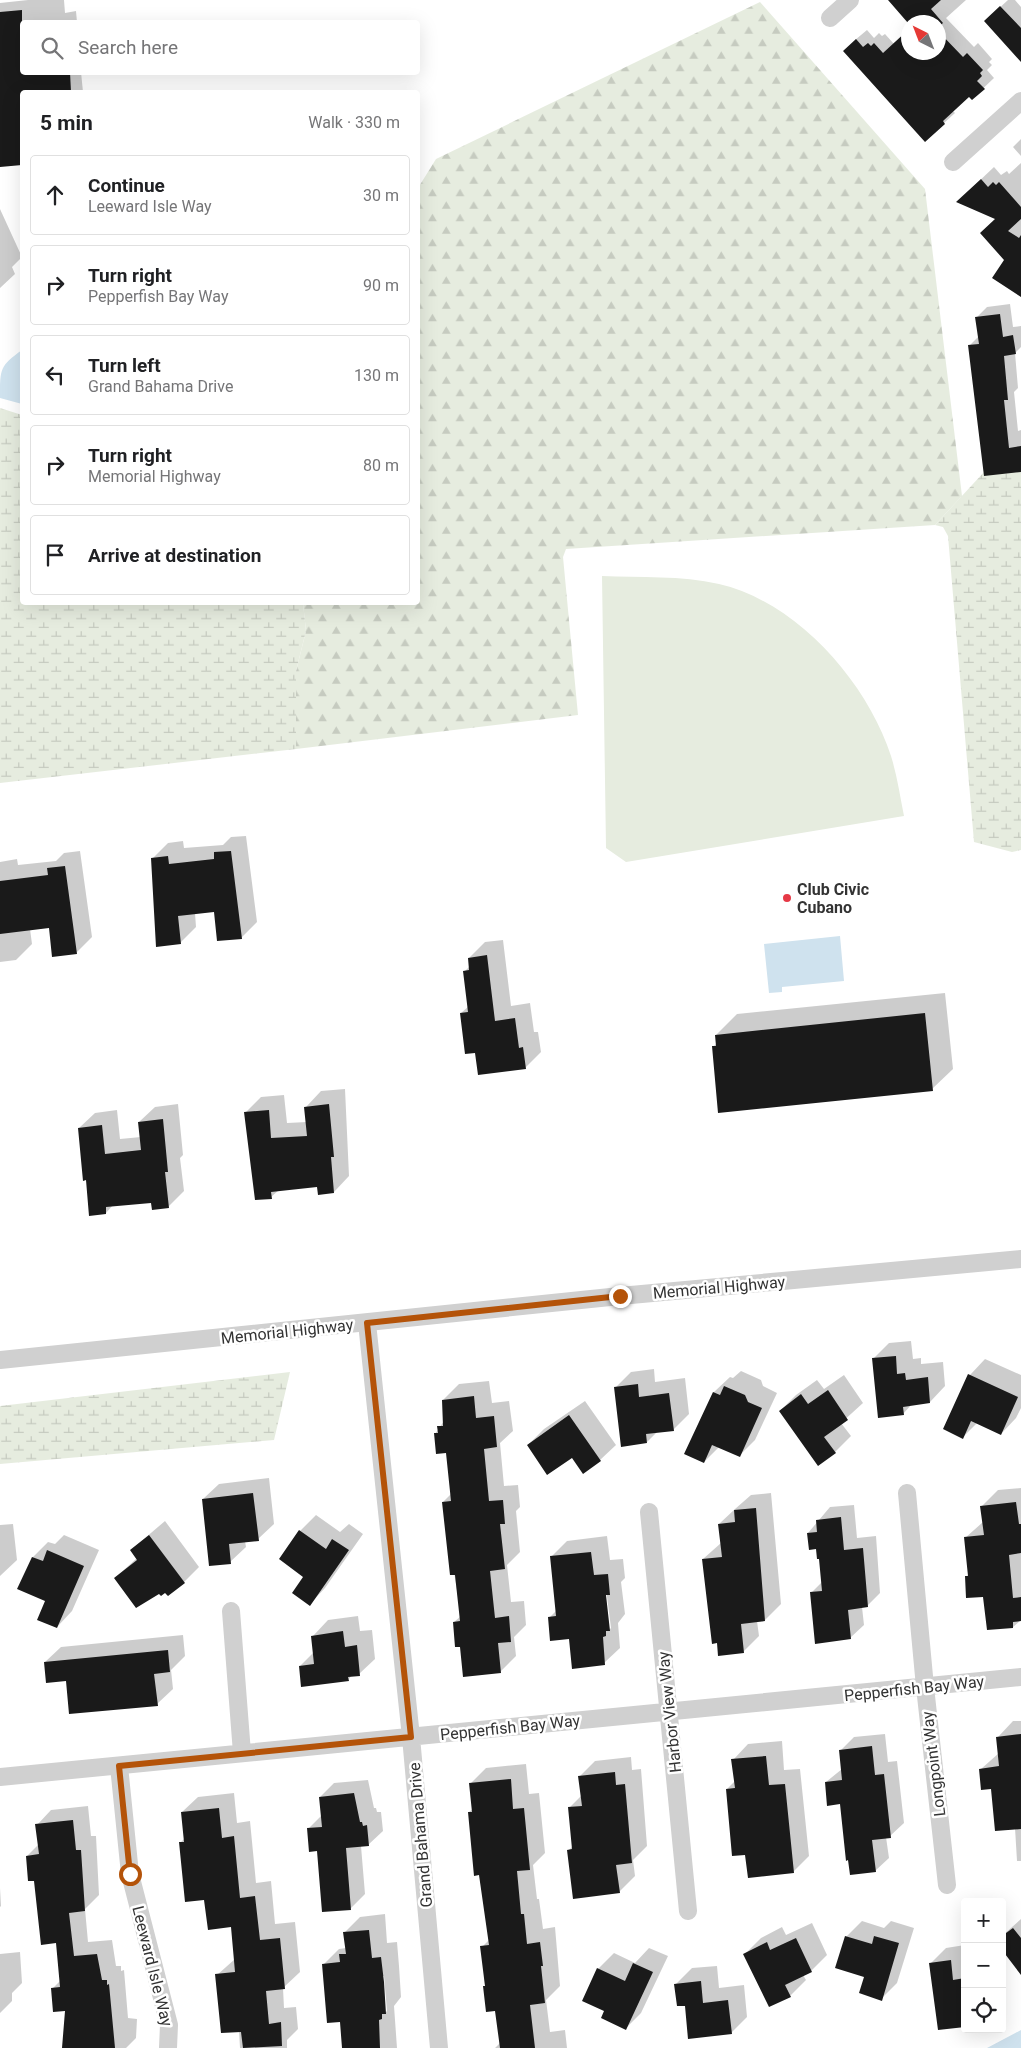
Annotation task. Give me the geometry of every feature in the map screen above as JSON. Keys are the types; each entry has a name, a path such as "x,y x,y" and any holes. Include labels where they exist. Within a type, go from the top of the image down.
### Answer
{"street":[{"path":"830,18 850,0"},
{"path":"954,162 1021,102"},
{"name":"Memorial Highway","path":"0,1360 620,1296 1021,1259"},
{"name":"Grand Bahama Drive","path":"367,1323 411,1737 439,2048"},
{"name":"Longpoint Way","path":"907,1494 924,1687 947,1885"},
{"name":"Harbor View Way","path":"649,1512 688,1911"},
{"path":"231,1611 242,1754"},
{"name":"Pepperfish Bay Way","path":"0,1777 1021,1677"},
{"name":"Leeward Isle Way","path":"119,1766 130,1874 169,2025 168,2048"}],"green space":[{"path":"760,2 925,189 962,496 935,525 566,549 563,557 578,715 296,749 296,671 306,631 303,605 420,605 420,185 436,159"},
{"path":"0,408 20,414 20,605 303,605 306,631 296,671 296,749 0,783"},
{"path":"985,471 1021,472 1021,850 1012,852 974,842 948,536 943,527 935,525"},
{"path":"602,576 675,578 719,584 748,594 775,608 801,627 825,649 847,674 865,700 880,728 891,756 904,816 626,862 606,848"},
{"path":"290,1372 274,1440 0,1464 0,1406"}],"water":[{"path":"20,352 20,403 0,398 1,374 9,360"},
{"path":"840,936 844,981 782,987 782,992 769,993 764,944"},
{"path":"1021,2030 1021,2048 987,2048"}],"building":[{"path":"888,0 941,0 931,9 936,15 901,15"},
{"path":"1000,6 1021,28 1021,62 984,21"},
{"path":"22,10 22,20 20,20 20,75 70,75 71,90 20,90 20,165 0,167 0,12"},
{"path":"901,36 901,60 946,60 946,39 963,57 967,53 983,70 980,73 982,76 977,81 985,89 972,100 969,97 943,121 945,124 925,142 843,51 856,39 863,47 868,43 871,46 874,43 883,53"},
{"path":"981,179 988,187 993,182 996,185 999,182 1021,207 1021,219 1008,231 1019,238 1021,235 1021,297 992,278 1004,260 980,233 995,219 956,202"},
{"path":"1000,314 1003,337 1013,335 1016,354 1004,356 1008,400 1004,400 1009,448 1021,446 1021,472 984,476 968,345 979,344 975,317"},
{"path":"231,851 242,939 217,941 214,912 178,916 181,944 156,947 151,858 168,856 169,864 214,859 214,852"},
{"path":"65,866 77,954 52,957 49,928 0,934 0,881 48,875 47,868"},
{"path":"487,955 495,1021 515,1018 519,1048 523,1047 526,1069 478,1075 475,1053 465,1054 460,1013 468,1012 463,971 469,970 468,958"},
{"path":"925,1013 933,1091 718,1113 712,1046 716,1046 715,1035"},
{"path":"329,1104 334,1157 331,1157 334,1193 318,1195 317,1187 271,1192 272,1199 255,1200 244,1112 269,1110 271,1138 307,1136 304,1107"},
{"path":"163,1119 168,1172 165,1172 169,1208 152,1210 151,1203 106,1207 106,1214 89,1216 86,1180 83,1181 78,1128 102,1125 105,1154 141,1150 138,1122"},
{"path":"896,1356 897,1374 905,1373 906,1380 928,1377 930,1403 903,1407 904,1415 878,1418 872,1358"},
{"path":"968,1374 1018,1397 1001,1435 971,1421 963,1439 943,1429"},
{"path":"638,1384 639,1397 669,1393 674,1431 646,1434 647,1443 621,1447 614,1387"},
{"path":"724,1386 745,1395 748,1402 762,1408 740,1457 712,1445 704,1463 684,1454 713,1392 720,1395"},
{"path":"828,1390 848,1420 824,1437 836,1453 818,1466 779,1411 801,1394 808,1404"},
{"path":"474,1396 476,1418 494,1416 497,1447 484,1449 489,1501 503,1500 505,1524 500,1524 505,1569 490,1571 495,1618 509,1616 511,1642 498,1643 501,1673 463,1677 460,1647 455,1647 453,1622 460,1621 455,1575 450,1575 442,1502 451,1501 446,1453 436,1454 434,1433 438,1433 437,1426 443,1426 442,1400"},
{"path":"569,1415 601,1461 583,1474 572,1458 547,1475 527,1445"},
{"path":"253,1493 259,1541 229,1544 231,1564 209,1566 202,1499"},
{"path":"1016,1502 1019,1524 1021,1524 1021,1553 1009,1555 1013,1598 1021,1597 1021,1621 1013,1622 1013,1628 987,1630 983,1597 966,1598 965,1576 968,1576 964,1537 984,1535 980,1506"},
{"path":"756,1508 765,1621 741,1624 744,1653 718,1656 717,1643 712,1644 702,1559 722,1557 718,1524 735,1522 734,1510"},
{"path":"841,1517 844,1550 863,1548 868,1607 848,1610 851,1639 815,1644 810,1592 822,1591 819,1559 817,1559 816,1549 809,1550 807,1533 817,1532 816,1520"},
{"path":"299,1530 326,1549 332,1539 349,1550 310,1606 292,1593 303,1577 279,1559"},
{"path":"149,1535 185,1583 168,1596 165,1593 161,1596 159,1594 136,1608 114,1578 137,1560 130,1550"},
{"path":"47,1550 84,1566 57,1628 37,1620 45,1601 17,1589 32,1557 43,1561"},
{"path":"591,1552 594,1575 608,1574 610,1595 606,1595 610,1631 606,1631 606,1636 603,1637 605,1665 572,1669 569,1639 550,1641 548,1617 556,1616 550,1556"},
{"path":"343,1631 345,1647 357,1645 360,1676 348,1677 349,1681 301,1687 299,1666 314,1664 311,1636"},
{"path":"168,1650 170,1672 154,1674 158,1706 69,1714 66,1681 46,1683 44,1662"},
{"path":"1021,1734 1021,1829 995,1831 991,1789 981,1790 979,1769 999,1766 996,1737"},
{"path":"872,1746 875,1775 884,1774 891,1838 872,1840 876,1872 850,1875 848,1860 846,1861 840,1804 827,1806 825,1782 842,1780 839,1750"},
{"path":"766,1756 769,1785 785,1784 794,1873 748,1878 745,1855 732,1856 726,1789 735,1788 731,1759"},
{"path":"615,1772 616,1785 625,1784 632,1863 616,1865 620,1893 573,1899 567,1850 572,1849 568,1807 582,1806 578,1776"},
{"path":"511,1779 513,1809 524,1808 530,1870 517,1871 521,1914 524,1914 527,1944 540,1942 543,1966 541,1966 545,2003 530,2005 535,2048 500,2048 495,2011 486,2012 483,1986 485,1986 480,1946 489,1945 479,1875 474,1876 468,1812 472,1812 469,1783"},
{"path":"354,1793 360,1822 362,1822 363,1826 367,1825 369,1846 346,1848 351,1910 322,1912 317,1851 309,1852 307,1828 322,1827 319,1797"},
{"path":"219,1808 222,1838 234,1836 240,1898 255,1896 260,1940 280,1938 285,1989 266,1991 269,2024 281,2022 282,2046 243,2048 241,2032 221,2033 215,1974 235,1972 231,1927 208,1930 204,1900 185,1902 179,1842 184,1842 181,1812"},
{"path":"73,1820 76,1850 81,1850 85,1911 69,1913 74,1956 97,1954 102,1980 107,1980 107,1985 109,1984 115,2048 62,2048 65,2011 53,2012 51,1988 60,1987 56,1943 41,1945 34,1881 28,1881 26,1856 39,1854 35,1824"},
{"path":"1013,1928 1021,1938 1021,1975 1006,1955 1006,1933"},
{"path":"369,1930 372,1958 381,1957 384,1982 386,2014 382,2014 382,2019 379,2020 380,2048 342,2048 340,2022 327,2023 322,1964 340,1962 339,1954 346,1954 343,1932"},
{"path":"845,1936 872,1944 874,1936 899,1943 882,2001 859,1993 864,1977 835,1968"},
{"path":"796,1938 812,1972 785,1985 791,1997 769,2007 743,1954 767,1942 770,1950"},
{"path":"951,1960 953,1980 961,1979 961,2027 938,2030 929,1963"},
{"path":"633,1963 653,1972 626,2030 601,2018 604,2011 582,2001 597,1968 625,1981"},
{"path":"701,1981 703,2003 728,2000 732,2034 688,2039 685,2006 677,2006 674,1984"}],"place":[{"name":"Club Civic Cubano","path":"787,898"}],"route":[{"path":"130,1874 119,1766 411,1737 367,1323 620,1296"}]}
